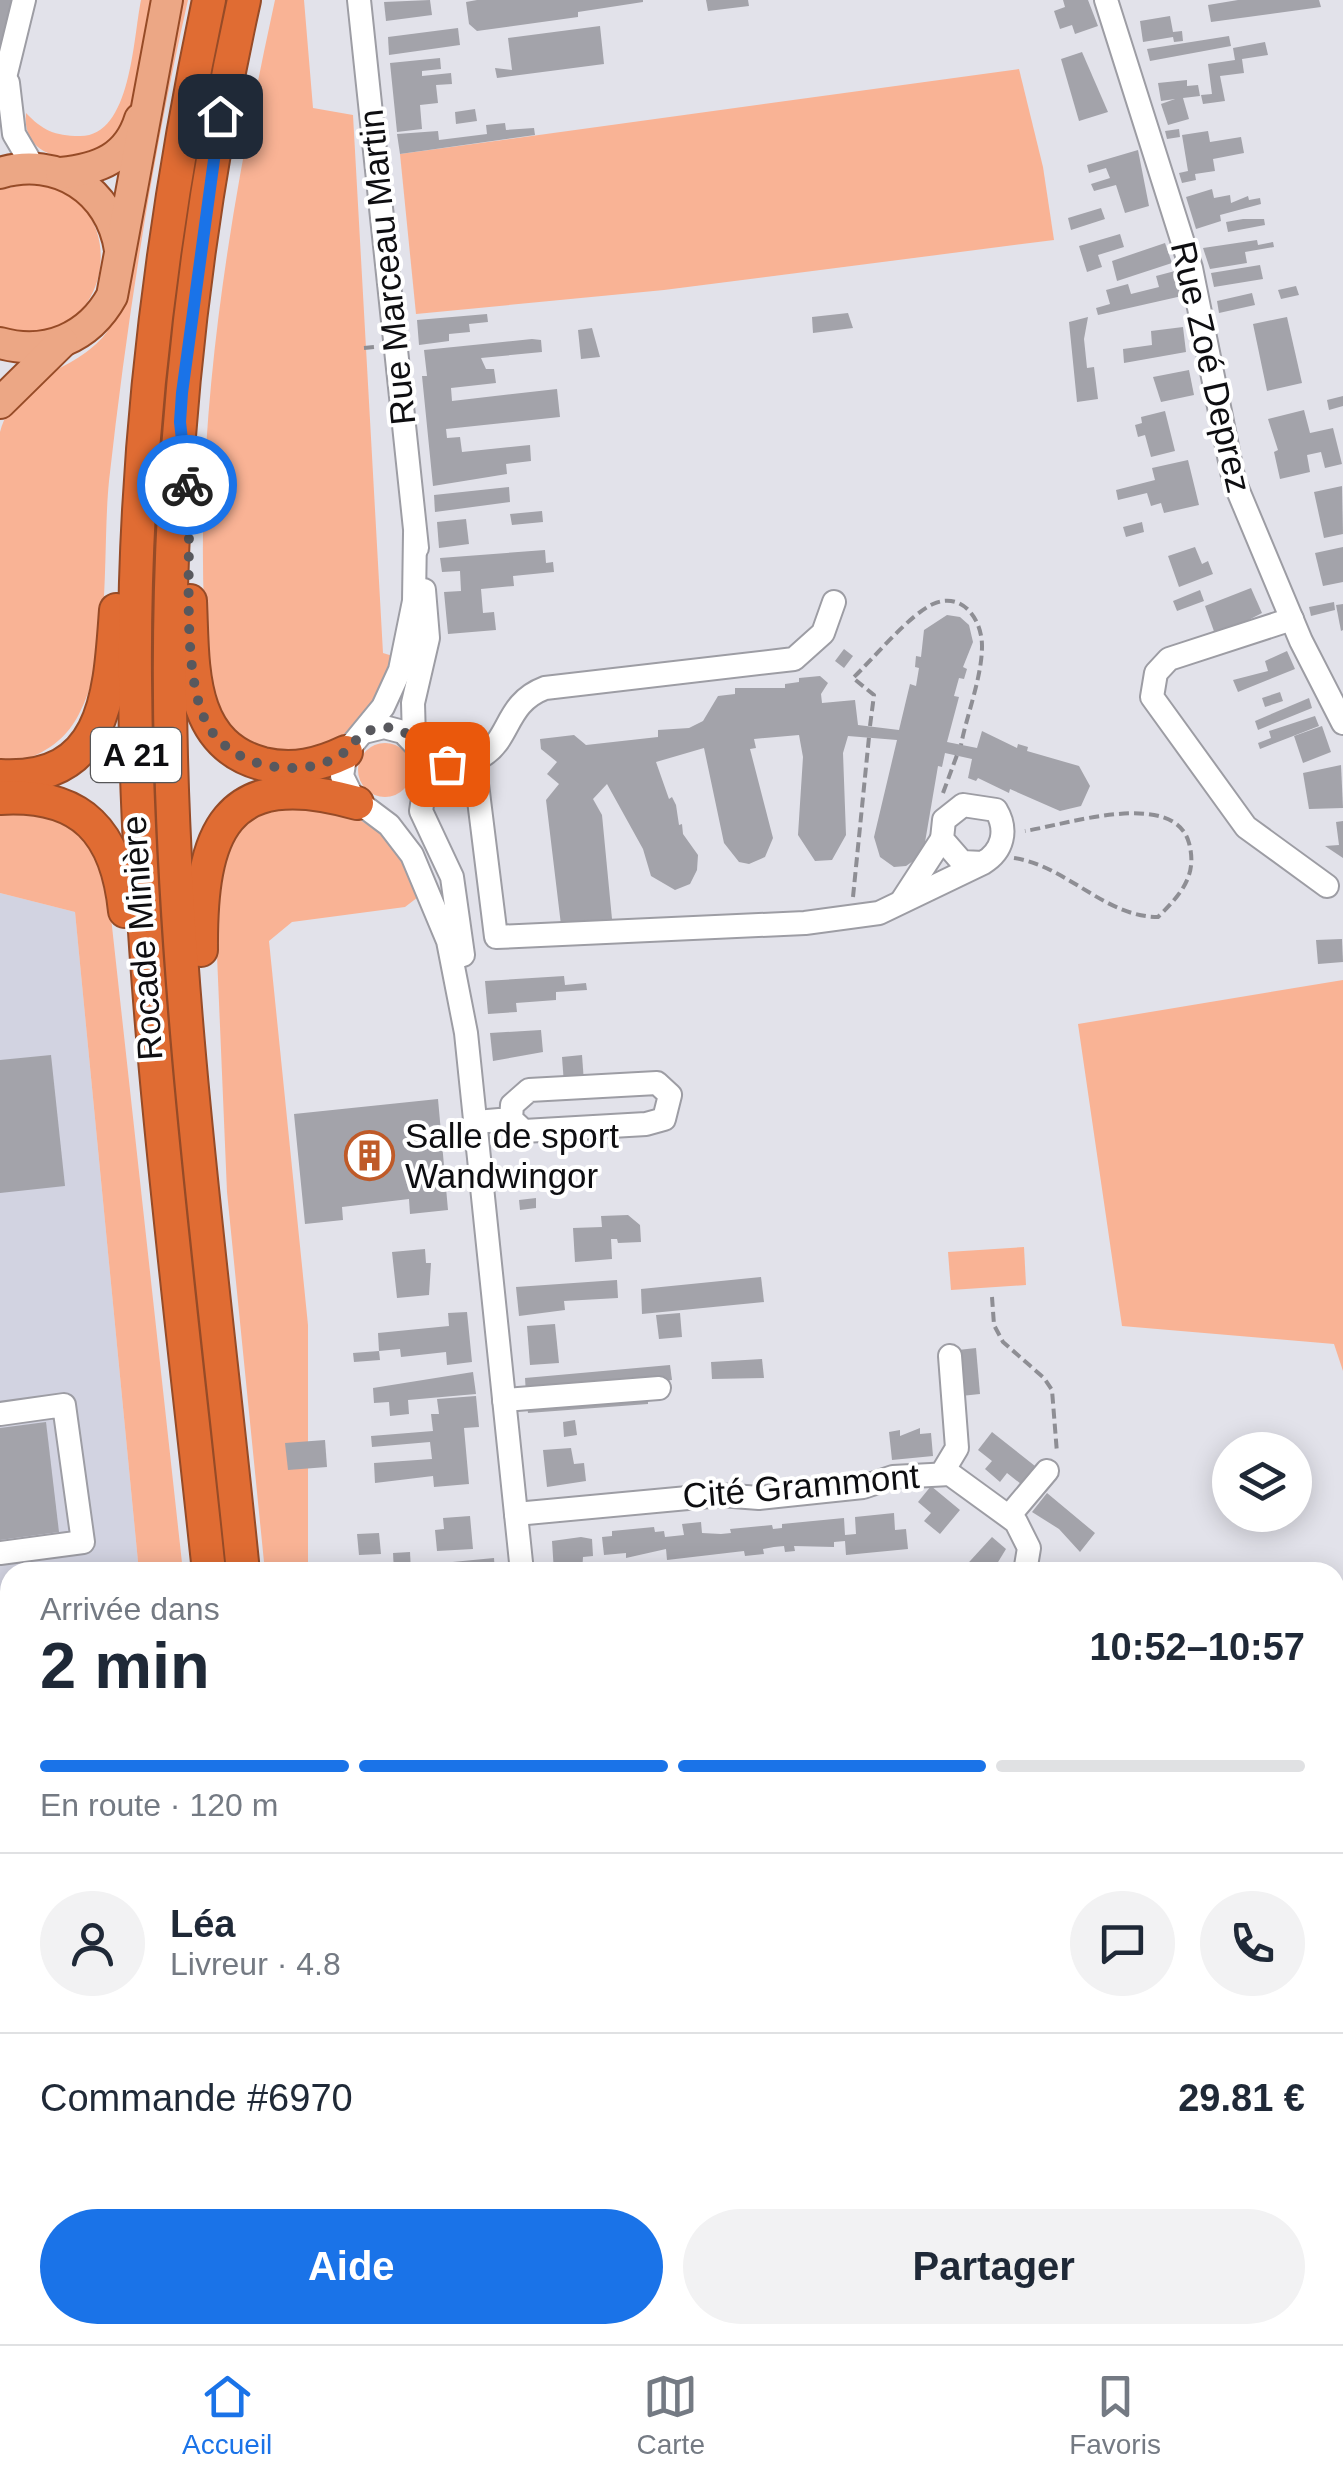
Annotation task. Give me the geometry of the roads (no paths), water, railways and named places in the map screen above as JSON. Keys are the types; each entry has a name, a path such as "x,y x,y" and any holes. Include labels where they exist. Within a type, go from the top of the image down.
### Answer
{"highway":[{"name":"Rocade Minière","path":"208,1562 142,885 135,693 139,511 159,294 177,164 209,0"},
{"name":"Rocade Minière","path":"242,1562 181,945 170,756 170,598 180,422 206,198 244,0"},
{"path":"0,776 45,772 69,760 90,738 105,709 132,417 159,294"},
{"path":"180,422 188,497 193,656 204,718 232,751 268,765 315,765 355,742"},
{"path":"206,1208 201,940 208,851 228,819 258,798 301,792 366,807"},
{"path":"0,798 34,798 74,812 96,826 112,851 122,889 143,1091 173,1216"}],"main road":[{"path":"0,404 62,342 101,313 115,287 168,0"},
{"path":"0,173 100,165 120,154 133,139 149,93"},
{"path":"48,170 89,190 104,206 118,236 120,258"},
{"path":"0,342 33,348 62,342"}],"street":[{"path":"24,0 4,89 14,134 48,170"},
{"name":"Rue Marceau Martin","path":"360,0 428,638 413,703 414,739 427,766"},
{"name":"Rue Zoé Deprez","path":"1106,0 1191,268 1229,464 1292,618 1343,722"},
{"name":"Rue Marceau Martin","path":"355,742 388,697 404,656 414,600 415,534"},
{"path":"466,1033 466,978 454,888 444,854 424,819 421,792 427,766 474,760 491,748 518,704 535,692 786,662 814,643 828,623 834,602"},
{"path":"1292,618 1169,659 1156,673 1152,696 1246,827 1327,886"},
{"path":"414,739 390,728 355,742 344,782 405,845 432,894 448,941 466,1033 521,1562"},
{"path":"474,760 496,937 805,923 878,913 994,851"},
{"path":"366,807 401,809 421,792"},
{"path":"901,902 942,839 944,820 952,811 977,804 996,810 994,851"},
{"path":"942,839 962,862 994,851"},
{"path":"476,1122 511,1119 524,1131 646,1124 664,1118 670,1095 656,1083 529,1090 512,1105 511,1119"},
{"path":"942,1474 957,1448 950,1356"},
{"path":"504,1400 658,1388"},
{"path":"0,1414 64,1405 83,1542 0,1553"},
{"path":"1026,1562 1027,1540 1009,1516 1047,1471"},
{"name":"Cité Grammont","path":"516,1514 720,1495 759,1498 864,1488 893,1477 942,1474 965,1481 1009,1516"}],"place":[{"name":"Salle de sport Wandwingor","path":"370,1156"}]}
